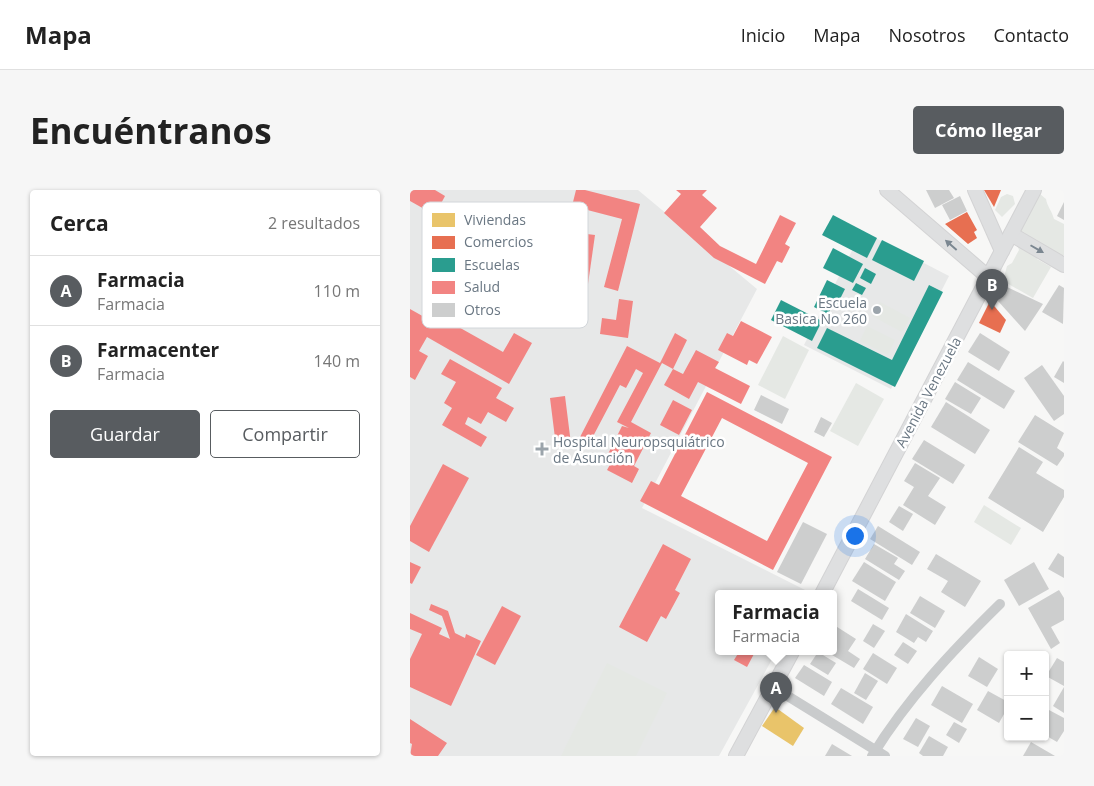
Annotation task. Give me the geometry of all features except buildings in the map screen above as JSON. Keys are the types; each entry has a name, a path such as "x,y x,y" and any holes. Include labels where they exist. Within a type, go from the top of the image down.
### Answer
{"main road":[{"path":"887,190 988,277"},
{"path":"975,190 1002,251"},
{"name":"Avenida Venezuela","path":"824,590 1034,190"},
{"path":"1011,234 1064,265"},
{"path":"736,756 790,655"}],"street":[{"path":"773,687 877,754 912,697 957,646 1000,604"}],"shaded area":[{"name":"Hospital Neuropsquiátrico de Asunción","path":"410,190 638,190 757,289 642,508 805,590 715,590 715,655 774,655 719,756 410,756"},
{"path":"1007,194 1013,196 1015,204 1002,217 995,210 1001,197"},
{"path":"1040,194 1046,199 1054,219 1064,224 1064,255 1036,255 1037,259 1051,267 1033,298 1003,281 1007,266 1012,263 1019,250 1014,236"},
{"name":"Escuela Basica No 260","path":"862,231 949,276 891,389 804,345"},
{"path":"880,302 910,318 902,332 872,316"},
{"path":"867,326 895,340 888,355 860,341"},
{"path":"783,336 809,350 785,399 758,385"},
{"path":"856,383 884,399 858,446 830,431"},
{"path":"984,505 1021,528 1011,545 974,522"},
{"path":"607,663 667,693 636,756 561,756"}],"place":[{"name":"Escuela Basica No 260","path":"877,310"},
{"name":"Farmacenter","path":"992,310"},
{"name":"Hospital Neuropsquiátrico de Asunción","path":"542,449"},
{"name":"Farmacia","path":"776,713"}]}
